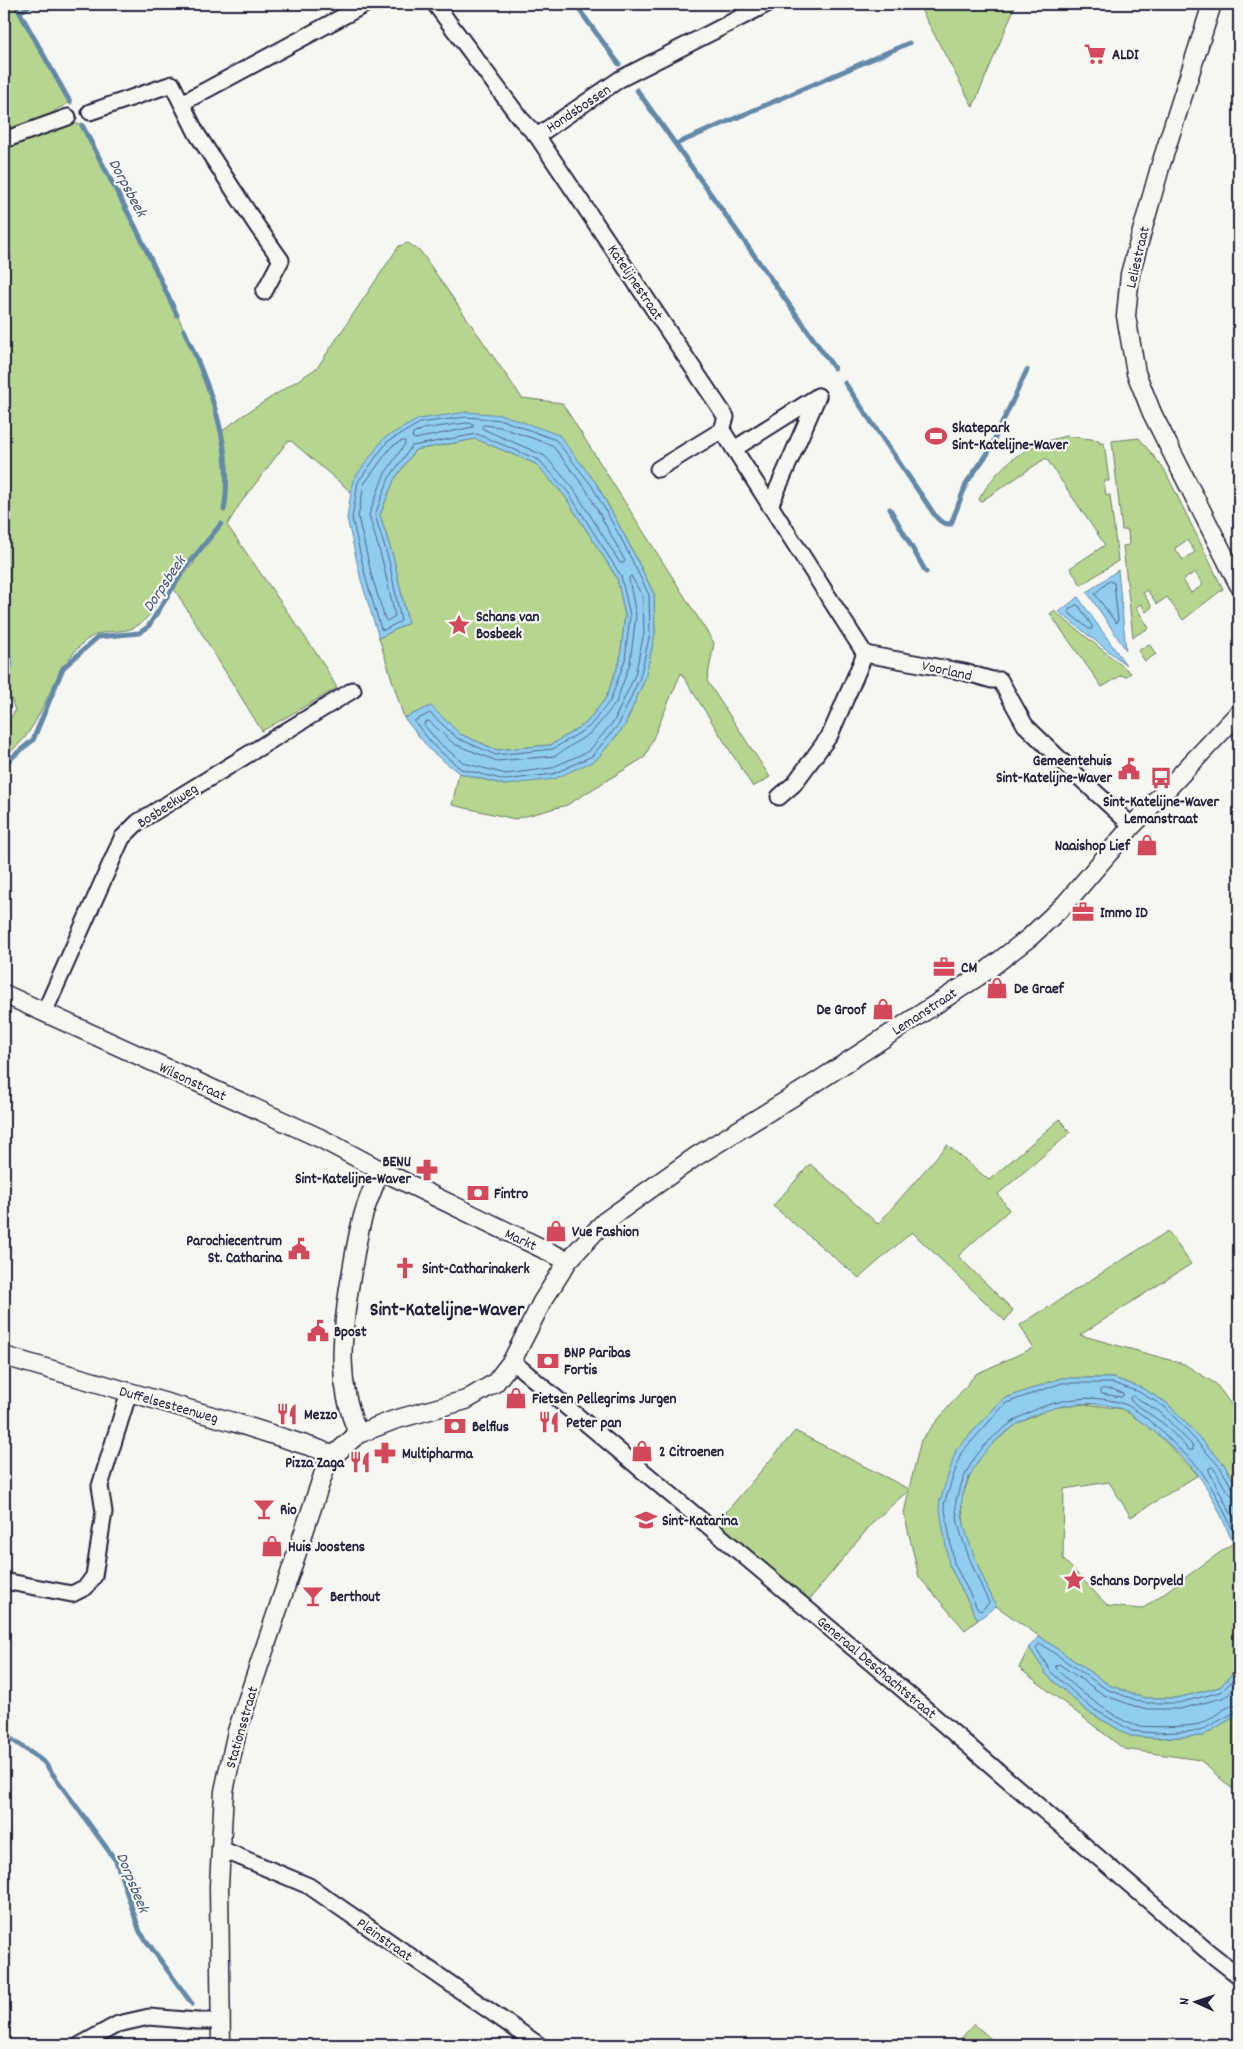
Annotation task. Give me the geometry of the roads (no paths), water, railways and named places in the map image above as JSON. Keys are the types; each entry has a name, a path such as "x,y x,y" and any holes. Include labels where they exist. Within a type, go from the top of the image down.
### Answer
{"street":[{"path":"182,103 366,4"},
{"name":"Hondsbossen","path":"435,4 520,118 537,136 620,79 767,4"},
{"name":"Leliestraat","path":"1212,4 1161,164 1130,274 1126,316 1136,373 1152,413 1239,586"},
{"path":"90,112 172,84 197,134 281,260 264,292"},
{"path":"4,140 68,117"},
{"name":"Katelijnestraat","path":"537,136 726,416 722,430 865,654"},
{"path":"734,449 818,396 770,506"},
{"path":"658,469 722,430"},
{"path":"779,797 794,784 830,734 865,654"},
{"name":"Voorland","path":"865,654 964,672 992,680 1000,680 1025,725 1132,826"},
{"name":"Bosbeekweg","path":"44,1013 122,838 138,822 353,690"},
{"name":"Lemanstraat","path":"568,1261 604,1222 628,1203 695,1157 815,1083 1000,960 1030,937 1065,904 1132,826 1239,713"},
{"name":"Wilsonstraat","path":"4,994 322,1140 380,1170"},
{"path":"380,1170 362,1219 351,1276 341,1353 345,1394 358,1434 394,1420 466,1400 495,1383 512,1361 542,1302 568,1261"},
{"name":"Markt","path":"380,1170 568,1261"},
{"name":"Duffelsesteenweg","path":"4,1356 299,1443 333,1456"},
{"name":"Generaal Deschachtstraat","path":"512,1361 907,1693 1198,1944 1239,1976"},
{"path":"4,1582 72,1594 86,1586 94,1576 104,1512 100,1486 128,1392"},
{"name":"Stationsstraat","path":"221,2045 219,1886 224,1791 236,1731 325,1469 333,1456 358,1434"},
{"name":"Pleinstraat","path":"221,1849 310,1886 539,2045"},
{"path":"80,2045 118,2024 149,2017 221,2021"}],"water":[{"path":"467,412 503,415 559,435 596,483 654,594 655,634 645,679 624,727 596,760 554,779 505,785 459,773 431,751 404,718 431,706 460,734 497,750 551,745 586,723 606,698 620,660 625,615 617,578 564,495 536,464 476,439 415,450 394,480 380,515 394,560 408,623 379,638 361,580 347,518 353,480 384,438 419,419"},
{"path":"1118,570 1126,650 1087,592"},
{"path":"1078,597 1126,665 1059,612"},
{"path":"4,652 12,657 13,667 4,673"},
{"path":"1061,1378 1114,1378 1142,1388 1167,1403 1224,1464 1239,1490 1239,1557 1216,1505 1199,1476 1181,1455 1151,1429 1125,1410 1097,1404 1072,1404 1047,1410 1023,1421 1001,1436 983,1454 970,1475 962,1499 964,1523 968,1537 996,1606 978,1620 949,1565 939,1504 956,1450 1003,1399"},
{"path":"1039,1636 1109,1685 1145,1698 1177,1698 1220,1687 1239,1667 1239,1714 1202,1736 1155,1738 1130,1736 1087,1711 1047,1675 1029,1647"}],"waterway":[{"name":"Dorpsbeek","path":"15,4 70,102"},
{"path":"20,12 32,4"},
{"path":"575,4 619,64"},
{"path":"676,144 909,43"},
{"path":"637,90 834,368"},
{"name":"Dorpsbeek","path":"82,125 136,228 177,315"},
{"name":"Dorpsbeek","path":"184,330 218,417 226,464 224,510"},
{"path":"845,383 935,515 943,523 951,524 967,482 988,453 1027,370"},
{"path":"890,509 926,572"},
{"name":"Dorpsbeek","path":"4,767 10,759 33,740 63,668 98,637 139,633 148,627 186,567 221,524"},
{"name":"Dorpsbeek","path":"4,1734 44,1762 116,1861 140,1932 192,2004"}],"place":[{"name":"ALDI","path":"1095,54"},
{"name":"Skatepark Sint-Katelijne-Waver","path":"936,436"},
{"name":"Schans van Bosbeek","path":"459,625"},
{"name":"Gemeentehuis Sint-Katelijne-Waver","path":"1129,769"},
{"name":"Sint-Katelijne-Waver Lemanstraat","path":"1161,778"},
{"name":"Naaishop Lief","path":"1147,845"},
{"name":"Immo ID","path":"1083,912"},
{"name":"CM","path":"944,967"},
{"name":"De Graef","path":"997,988"},
{"name":"De Groof","path":"883,1009"},
{"name":"BENU Sint-Katelijne-Waver","path":"427,1170"},
{"name":"Fintro","path":"478,1193"},
{"name":"Vue Fashion","path":"556,1231"},
{"name":"Parochiecentrum St. Catharina","path":"299,1249"},
{"name":"Sint-Catharinakerk","path":"405,1268"},
{"name":"Bpost","path":"318,1331"},
{"name":"BNP Paribas Fortis","path":"548,1361"},
{"name":"Fietsen Pellegrims Jurgen","path":"516,1398"},
{"name":"Mezzo","path":"287,1414"},
{"name":"Peter pan","path":"549,1422"},
{"name":"Belfius","path":"455,1426"},
{"name":"2 Citroenen","path":"642,1451"},
{"name":"Multipharma","path":"385,1453"},
{"name":"Pizza Zaga","path":"360,1462"},
{"name":"Rio","path":"264,1509"},
{"name":"Sint-Katarina","path":"646,1520"},
{"name":"Huis Joostens","path":"272,1546"},
{"name":"Schans Dorpveld","path":"1074,1580"},
{"name":"Berthout","path":"313,1596"}],"district":[{"name":"Sint-Katelijne-Waver","path":"447,1308"}]}
